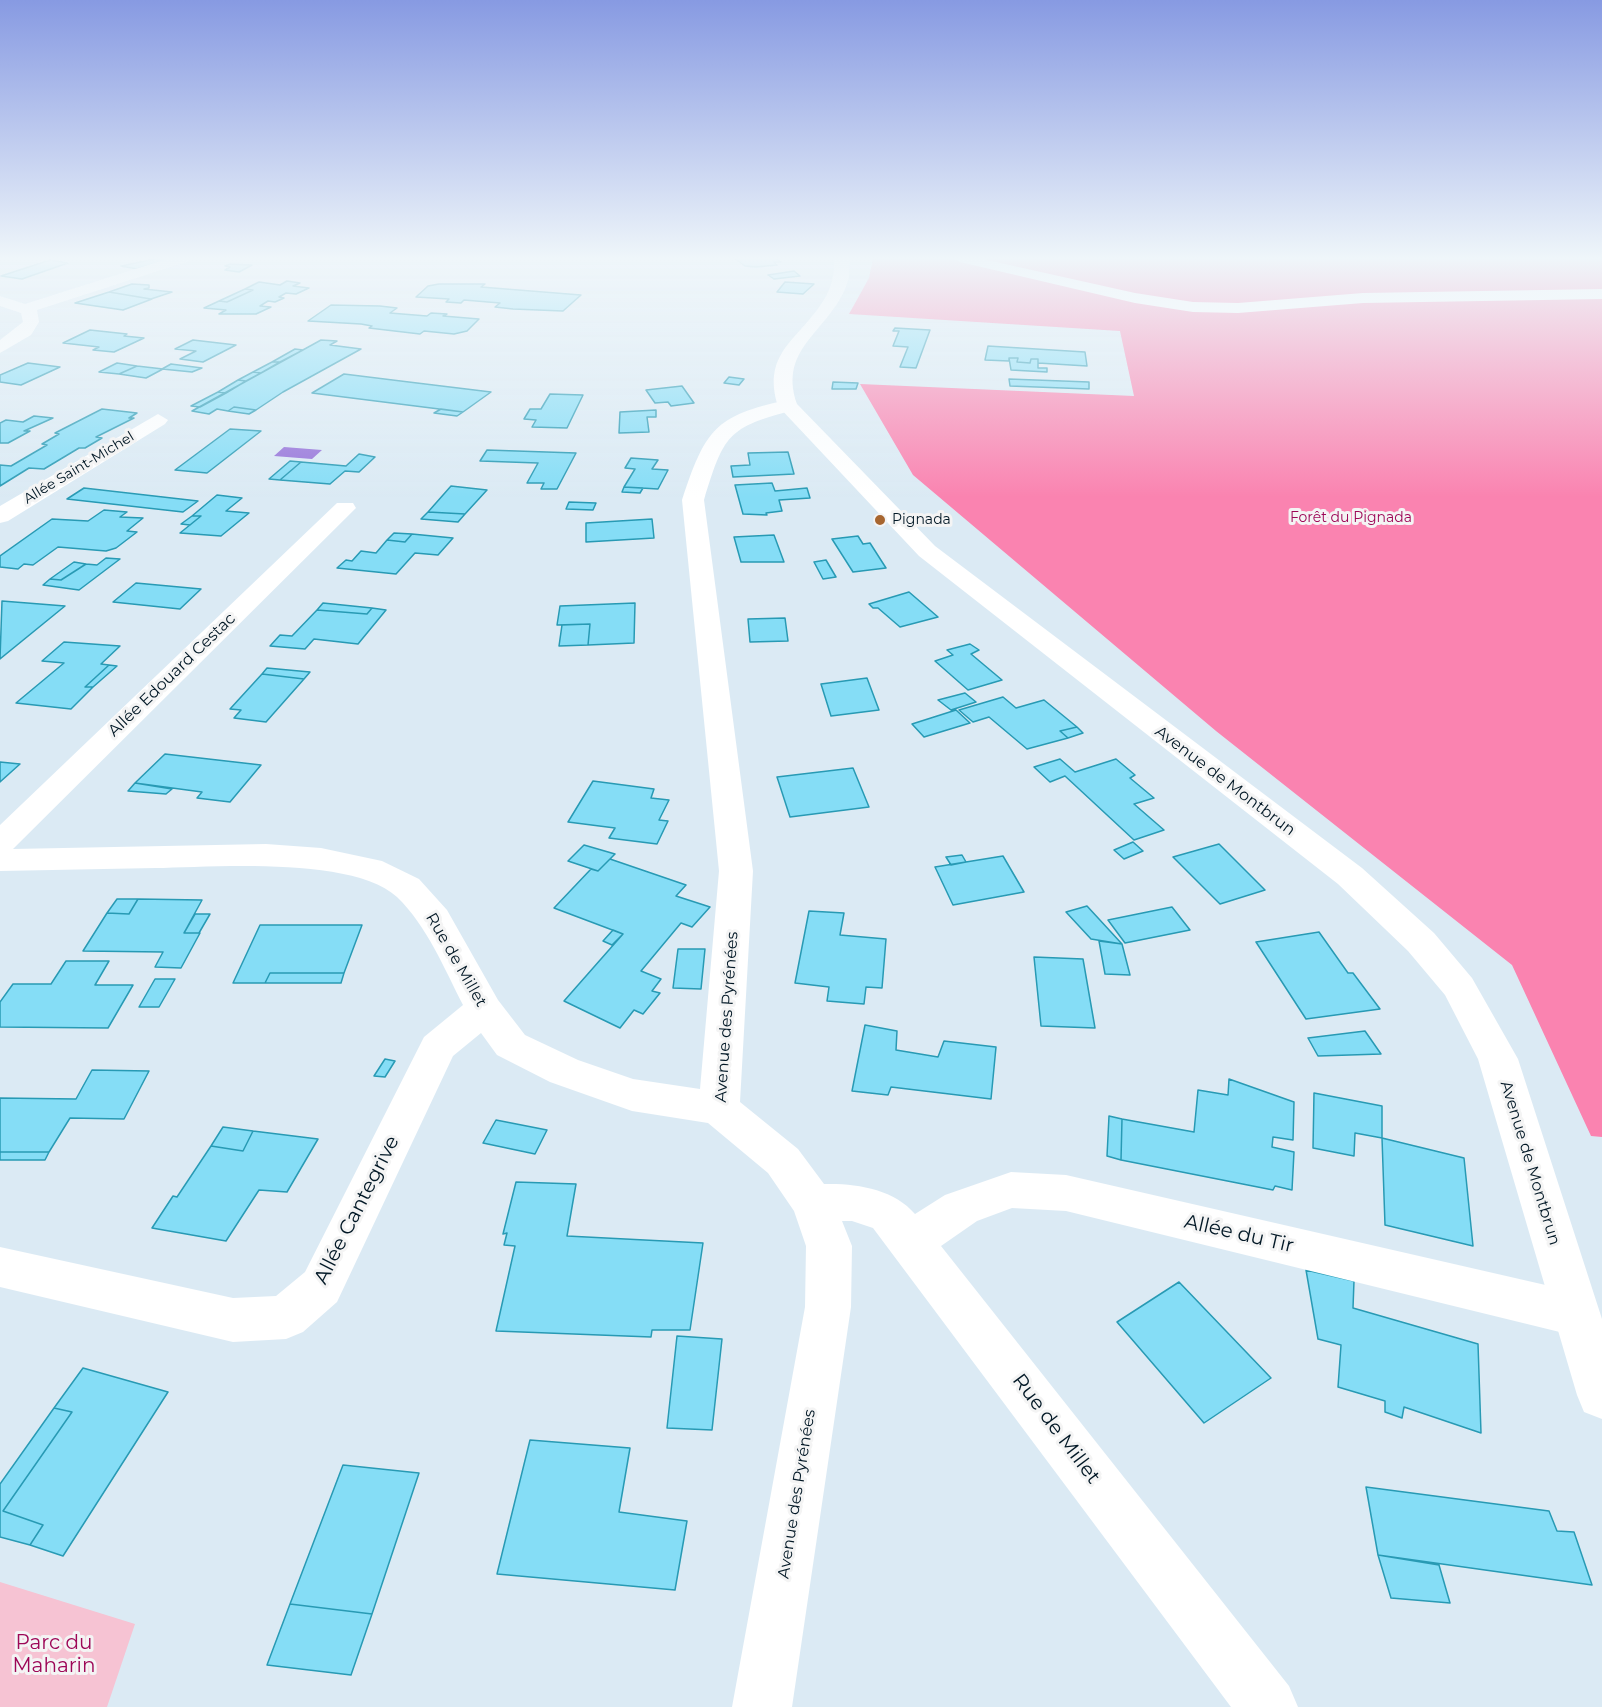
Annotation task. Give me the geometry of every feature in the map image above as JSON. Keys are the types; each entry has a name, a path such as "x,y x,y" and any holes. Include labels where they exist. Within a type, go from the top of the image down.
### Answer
{"street":[{"path":"0,348 15,338"},
{"path":"788,406 780,389 783,366 804,338"},
{"name":"Avenue des Pyrénées","path":"762,1707 828,1307 829,1246 813,1203 783,1161 719,1108 736,871 693,500 712,445 727,430 738,421 788,406"},
{"name":"Avenue de Montbrun","path":"788,406 927,551 1350,876 1421,942 1459,987 1495,1050 1602,1395"},
{"name":"Allée Saint-Michel","path":"0,516 158,420"},
{"name":"Allée Edouard Cestac","path":"0,843 345,507"},
{"name":"Rue de Millet","path":"0,860 266,855 321,859 370,869 407,887 435,918 484,1008 511,1045 564,1071 632,1095 719,1108"},
{"name":"Allée Cantegrive","path":"0,1267 233,1320 286,1317 321,1287 438,1047 484,1008"},
{"name":"Allée du Tir","path":"910,1242 961,1208 1011,1190 1066,1193 1576,1314"},
{"name":"Rue de Millet","path":"813,1203 853,1202 889,1215 992,1345 1268,1707"}],"green space":[{"name":"Forêt du Pignada","path":"1121,338 1602,338 1602,1137 1591,1136 1512,965 1216,731 913,475 860,384 1134,396"},
{"name":"Parc du Maharin","path":"0,1582 135,1624 107,1707 0,1707"}],"shaded area":[{"path":"284,447 322,450 312,459 274,456"}],"building":[{"path":"74,338 144,338 114,352 93,350 99,347 63,343"},
{"path":"896,338 927,338 916,368 900,367 908,347 893,346"},
{"path":"193,340 236,345 203,362 180,359 196,351 175,349"},
{"path":"321,340 337,341 330,345 361,349 283,392 256,410 234,407 228,411 217,409 209,414 192,411"},
{"path":"988,346 1085,352 1087,366 1038,363 1038,359 1031,359 1030,363 1017,362 1018,358 1009,358 1009,361 985,360"},
{"path":"295,349 303,350 280,362 272,362"},
{"path":"1009,358 1018,358 1017,362 1030,363 1031,359 1038,359 1038,368 1047,368 1047,372 1011,370"},
{"path":"272,362 280,362 261,373 253,372"},
{"path":"28,363 60,367 21,385 0,382 0,375"},
{"path":"117,363 137,366 119,374 99,372"},
{"path":"171,364 202,368 192,372 162,369"},
{"path":"137,366 163,369 146,378 119,374"},
{"path":"253,372 261,373 246,381 238,380"},
{"path":"344,374 491,392 463,412 312,393"},
{"path":"729,377 744,379 739,385 724,383"},
{"path":"1009,379 1089,382 1089,389 1010,386"},
{"path":"238,380 246,381 226,393 218,392"},
{"path":"833,382 858,383 856,389 832,389"},
{"path":"682,386 694,403 671,406 668,402 655,403 646,390"},
{"path":"218,392 226,393 200,407 191,406"},
{"path":"550,394 583,395 567,428 532,427 536,420 524,419 530,409 541,409"},
{"path":"234,407 256,410 249,414 228,411"},
{"path":"102,409 137,413 129,418 134,418 96,437 102,438 85,448 79,448 44,469 29,468 0,486 0,465 11,466 47,445 42,444 59,434 55,433"},
{"path":"441,409 463,412 457,416 434,413"},
{"path":"656,410 656,417 647,417 649,432 619,433 620,412"},
{"path":"34,416 53,418 24,431 30,431 8,443 0,443 0,423 6,420 23,422"},
{"path":"230,429 261,431 207,473 175,470"},
{"path":"487,450 576,453 557,489 541,489 544,483 527,483 538,463 480,461"},
{"path":"788,452 794,474 733,477 731,466 750,465 748,453"},
{"path":"359,454 375,457 359,472 345,471 330,484 280,480 301,462 346,466"},
{"path":"631,458 658,460 652,469 668,470 658,489 624,487 635,469 625,468"},
{"path":"290,461 301,462 280,480 269,479"},
{"path":"772,483 775,491 807,488 810,498 779,500 782,511 766,513 767,515 743,514 735,485"},
{"path":"451,486 487,490 465,514 428,512"},
{"path":"624,487 643,488 640,493 622,492"},
{"path":"84,488 198,501 183,512 67,499"},
{"path":"217,495 242,498 226,511 249,513 221,536 180,533 201,516 192,516"},
{"path":"569,502 596,503 593,510 566,509"},
{"path":"104,510 127,512 120,517 143,518 127,531 137,532 116,548 106,551 58,547 33,565 24,564 18,569 0,567 0,556 52,519 88,521"},
{"path":"428,512 465,514 458,522 421,519"},
{"path":"192,516 201,516 190,525 181,524"},
{"path":"652,519 654,538 586,542 586,523"},
{"path":"394,533 412,534 405,542 387,540"},
{"path":"412,534 453,538 438,555 415,553 396,574 337,568 346,560 352,561 361,551 376,553 387,540 405,542"},
{"path":"774,535 784,562 741,562 734,537"},
{"path":"858,536 863,544 870,543 886,568 853,572 832,539"},
{"path":"106,558 120,559 79,590 43,585 50,579 61,580 86,564 97,565"},
{"path":"826,560 836,577 823,579 814,562"},
{"path":"74,562 86,564 61,580 50,579"},
{"path":"136,583 201,589 180,609 113,602"},
{"path":"909,592 938,617 900,627 878,608 873,608 869,604"},
{"path":"2,601 65,606 0,659"},
{"path":"323,603 372,608 367,614 317,610"},
{"path":"635,603 634,643 588,645 590,624 557,625 560,606"},
{"path":"372,608 386,610 358,644 314,639 305,649 270,646 280,635 292,636 317,610 367,614"},
{"path":"785,618 788,641 750,642 748,619"},
{"path":"590,624 588,645 559,646 562,625"},
{"path":"64,642 120,646 101,664 109,665 85,687 93,687 71,709 16,703 64,663 42,661"},
{"path":"970,644 979,650 971,654 1002,680 968,690 935,661 953,655 947,650"},
{"path":"109,665 117,666 93,687 85,687"},
{"path":"267,668 310,672 304,679 262,674"},
{"path":"262,674 304,679 266,722 234,718 241,710 230,709"},
{"path":"867,678 879,710 831,716 821,684"},
{"path":"965,693 976,702 951,710 938,700"},
{"path":"1003,697 1016,708 1044,700 1077,727 1060,731 1068,738 1027,749 989,717 973,722 959,710"},
{"path":"956,710 970,723 924,737 912,724"},
{"path":"1077,727 1083,733 1068,738 1060,731"},
{"path":"165,754 261,765 230,802 197,798 202,792 135,783"},
{"path":"1060,759 1075,772 1116,759 1135,775 1130,778 1154,798 1134,804 1164,830 1134,840 1065,776 1050,782 1034,767"},
{"path":"0,762 20,764 0,782"},
{"path":"853,768 869,807 790,817 777,777"},
{"path":"593,781 654,789 651,798 669,800 659,820 668,821 657,844 609,838 615,828 568,822"},
{"path":"135,783 172,789 166,794 128,791"},
{"path":"1133,842 1143,851 1124,859 1114,850"},
{"path":"1219,844 1265,890 1220,904 1173,857"},
{"path":"584,845 615,854 598,871 568,861"},
{"path":"962,855 966,862 951,865 946,857"},
{"path":"1003,856 1024,892 953,905 935,867"},
{"path":"610,859 686,885 676,896 710,907 692,927 681,923 641,971 661,979 652,991 660,993 643,1014 634,1010 620,1028 564,1001 623,934 554,908 591,869 598,871"},
{"path":"117,899 138,899 129,914 107,913"},
{"path":"138,899 202,900 184,933 200,933 181,968 155,967 163,952 83,951 107,913 129,914"},
{"path":"1087,906 1122,944 1091,939 1066,912"},
{"path":"1172,907 1190,930 1125,943 1108,920"},
{"path":"809,911 844,913 840,935 886,939 882,988 866,987 864,1004 827,1001 829,987 795,983"},
{"path":"195,914 210,914 199,933 184,933"},
{"path":"260,925 362,925 344,973 270,973 265,983 233,983"},
{"path":"613,930 623,934 612,945 603,941"},
{"path":"1319,932 1348,973 1353,973 1380,1009 1306,1019 1256,942"},
{"path":"1099,941 1122,944 1130,975 1105,974"},
{"path":"678,949 705,949 701,989 673,988"},
{"path":"1034,957 1083,959 1095,1028 1041,1026"},
{"path":"66,961 109,961 95,985 133,985 108,1028 0,1027 0,1002 13,984 51,984"},
{"path":"270,973 344,973 341,983 265,983"},
{"path":"155,979 175,979 159,1007 139,1007"},
{"path":"865,1025 897,1031 896,1050 938,1057 944,1041 996,1047 991,1099 891,1087 888,1095 852,1091"},
{"path":"1365,1031 1381,1054 1318,1056 1308,1038"},
{"path":"385,1059 395,1061 385,1077 374,1076"},
{"path":"92,1070 149,1071 124,1119 70,1118 49,1152 0,1152 0,1098 76,1099"},
{"path":"1229,1079 1294,1102 1293,1140 1273,1137 1272,1147 1294,1152 1292,1190 1275,1186 1273,1190 1121,1160 1122,1119 1194,1132 1198,1090 1228,1095"},
{"path":"1314,1093 1382,1106 1382,1138 1355,1133 1354,1156 1313,1148"},
{"path":"1109,1116 1122,1119 1121,1160 1107,1156"},
{"path":"496,1120 547,1130 535,1154 483,1143"},
{"path":"223,1127 253,1131 243,1151 211,1146"},
{"path":"253,1131 318,1139 287,1192 259,1190 226,1241 152,1228 173,1196 177,1197 211,1146 243,1151"},
{"path":"1382,1138 1464,1158 1473,1246 1385,1225"},
{"path":"0,1152 49,1152 45,1160 0,1160"},
{"path":"516,1182 576,1184 567,1236 703,1243 690,1330 652,1330 651,1337 496,1331 515,1246 504,1245 507,1233 503,1234"},
{"path":"1306,1270 1354,1281 1353,1308 1478,1344 1481,1433 1404,1407 1402,1418 1385,1412 1385,1401 1338,1387 1341,1345 1318,1339"},
{"path":"1179,1282 1271,1378 1204,1423 1117,1322"},
{"path":"677,1336 722,1339 712,1430 667,1428"},
{"path":"83,1368 168,1392 63,1556 30,1545 43,1525 3,1511 72,1412 54,1408"},
{"path":"54,1408 72,1412 3,1511 43,1525 30,1545 0,1537 0,1484"},
{"path":"530,1440 630,1448 619,1512 687,1521 675,1590 497,1574"},
{"path":"343,1465 419,1473 372,1614 290,1604"},
{"path":"1366,1487 1549,1511 1557,1531 1574,1532 1592,1585 1378,1555"},
{"path":"1378,1555 1439,1565 1450,1603 1391,1598"},
{"path":"290,1604 372,1614 351,1675 267,1665"}],"place":[{"name":"Pignada","path":"880,520"}]}
